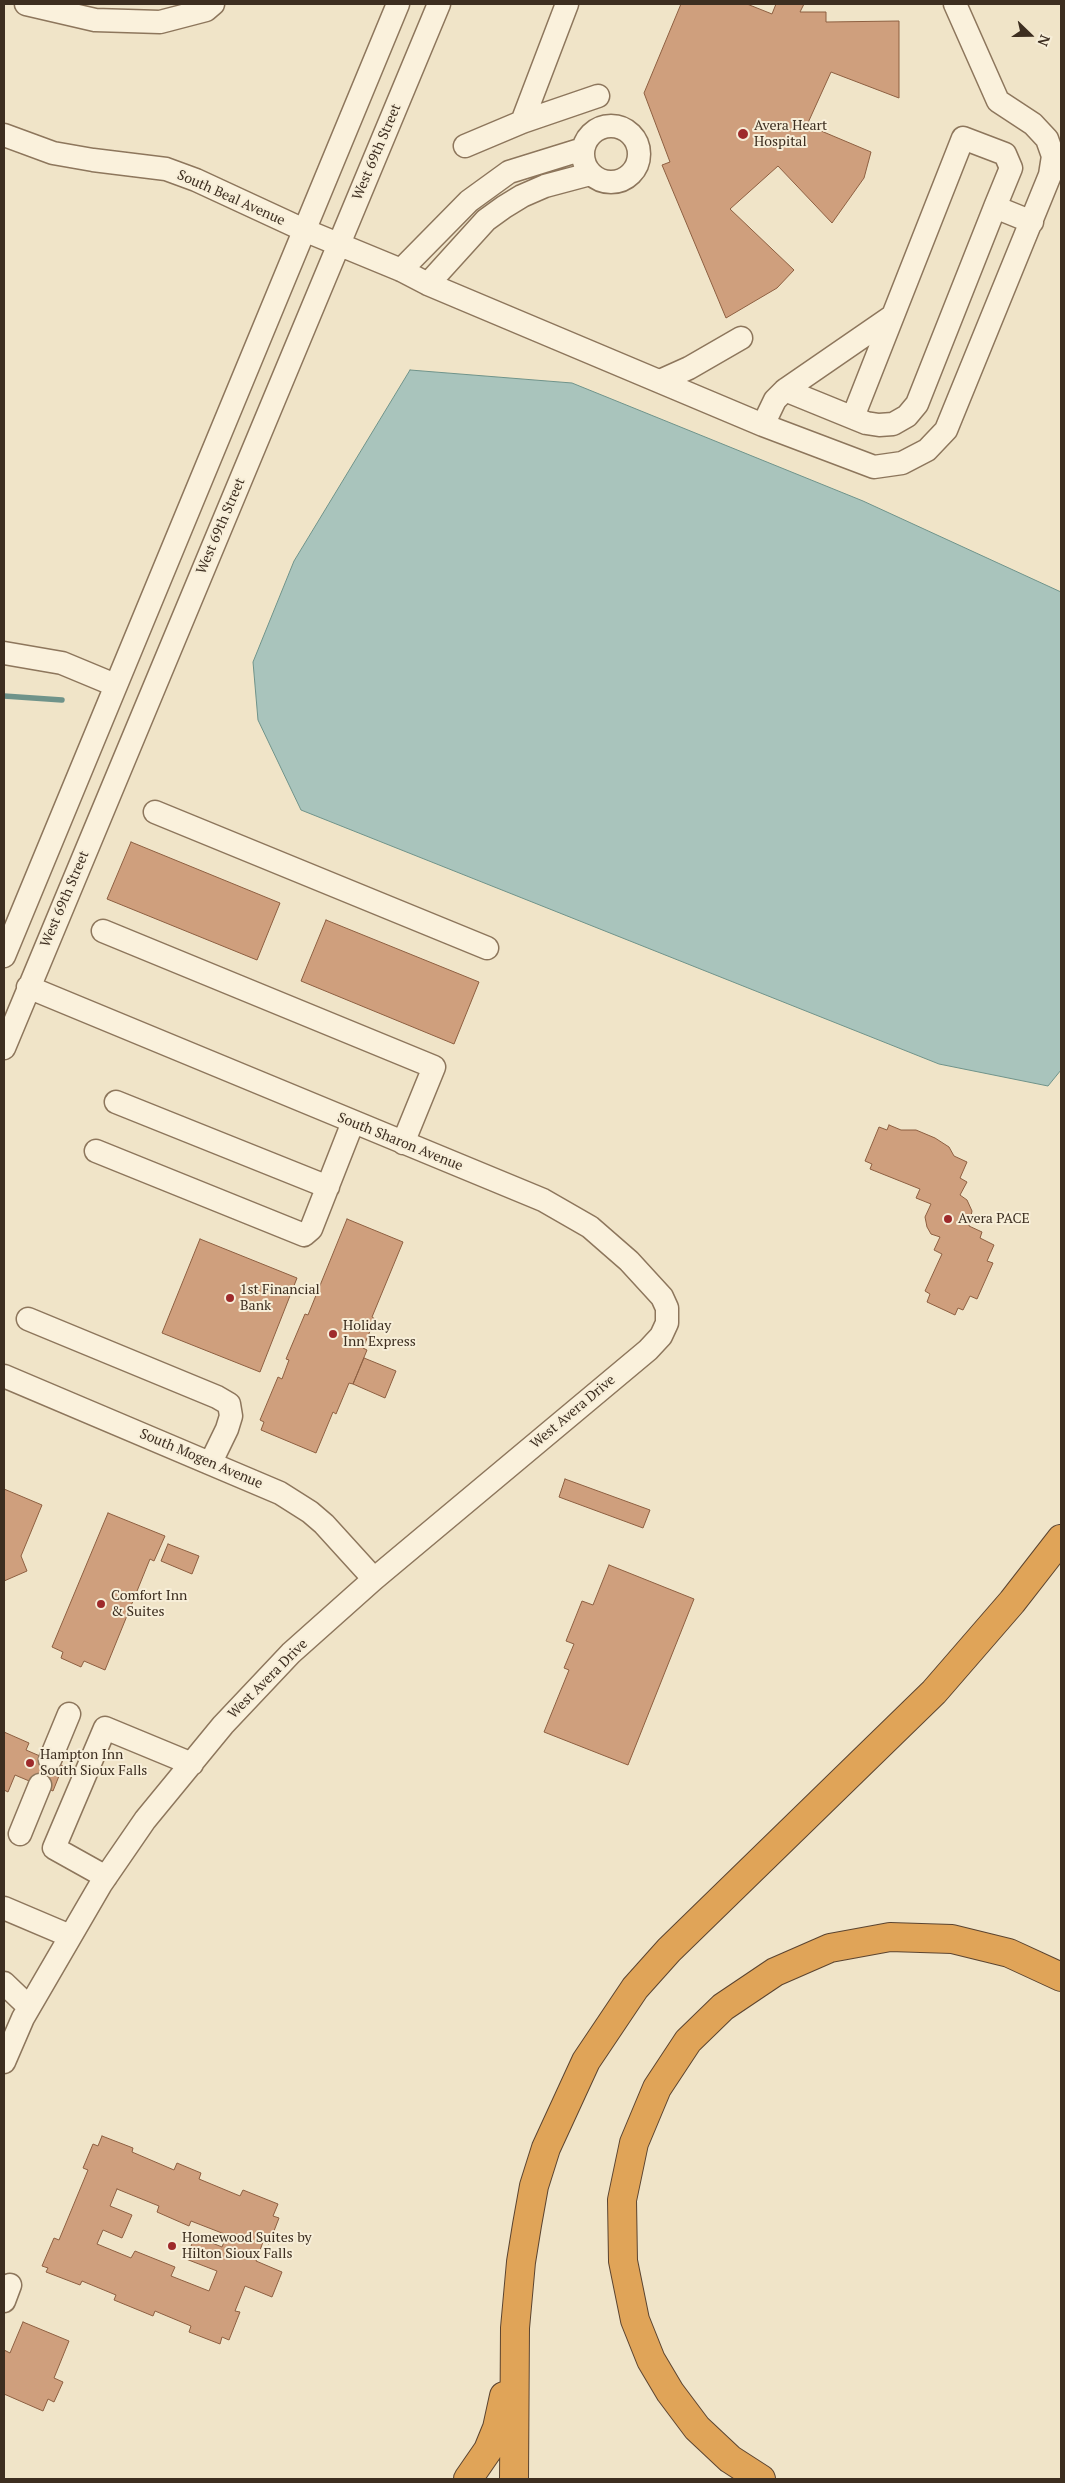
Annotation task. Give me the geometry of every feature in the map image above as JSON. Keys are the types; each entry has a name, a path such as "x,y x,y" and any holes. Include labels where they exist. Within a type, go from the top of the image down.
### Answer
{"highway":[{"path":"514,2479 515,2328 520,2262 543,2157 586,2061 635,1988 694,1923 934,1692 1012,1602 1061,1539"},
{"path":"760,2479 730,2459 697,2428 670,2392 651,2360 635,2320 623,2261 622,2200 634,2143 657,2088 688,2041 723,2007 775,1972 830,1948 890,1937 952,1939 1009,1952 1061,1977"},
{"path":"468,2479 488,2450 497,2428 515,2328"}],"street":[{"path":"26,4 95,20 160,22 206,10 213,4"},
{"path":"4,956 398,4"},
{"name":"West 69th Street","path":"4,1048 439,4"},
{"path":"522,122 567,4"},
{"name":"South Beal Avenue","path":"4,134 53,153 166,169 196,180 338,245 401,270 428,284 763,425 874,467 902,463 927,450 946,430 1050,175 1052,156 1047,139 1033,124 998,101 955,4"},
{"path":"464,146 522,122 598,96"},
{"path":"606,126 614,126 630,132 639,148 637,166 624,179 607,182 590,174 585,167 583,149 591,133 606,126"},
{"path":"785,390 853,417 879,425 893,424 907,416 917,404 1011,168 1005,154 964,138 891,317 853,417"},
{"path":"401,270 469,201 509,172 583,149"},
{"path":"428,284 486,220 504,207 522,196 545,186 590,174"},
{"path":"995,208 1032,222"},
{"path":"763,425 775,400 785,390 891,317"},
{"path":"660,381 689,368 741,338"},
{"path":"4,653 62,662 115,685"},
{"path":"155,812 487,948"},
{"path":"103,931 434,1066 403,1143"},
{"name":"South Sharon Avenue","path":"28,987 543,1200 590,1227 629,1261 662,1297 667,1308 667,1323 661,1336 621,1372"},
{"path":"116,1102 328,1187"},
{"path":"96,1151 304,1235 311,1228 354,1122"},
{"path":"28,1319 217,1397 229,1404 231,1416 227,1429 211,1462"},
{"name":"West Avera Drive","path":"4,2062 29,2007 106,1877 145,1820 223,1725 291,1653 374,1579 621,1372"},
{"name":"South Mogen Avenue","path":"4,1376 211,1462 280,1493 310,1512 374,1579"},
{"path":"50,1760 69,1714"},
{"path":"106,1877 54,1848 105,1728 192,1764"},
{"path":"20,1834 40,1785"},
{"path":"4,1908 70,1936"},
{"path":"4,1983 29,2007"}],"water":[{"path":"410,370 572,383 863,501 1061,592 1061,1070 1048,1086 939,1064 301,810 258,720 253,662 294,561"}],"building":[{"path":"681,4 747,4 772,14 776,4 804,4 800,12 826,12 826,22 899,21 899,98 831,72 807,125 871,152 864,178 832,223 778,166 730,209 794,270 777,288 726,318 662,165 670,162 644,93"},
{"path":"131,842 280,903 257,960 107,899"},
{"path":"326,920 479,982 454,1044 301,981"},
{"path":"889,1125 901,1130 916,1130 935,1138 949,1147 954,1156 967,1162 960,1178 967,1182 960,1195 967,1200 972,1211 969,1226 982,1232 980,1238 994,1245 987,1261 993,1263 977,1299 970,1296 963,1310 958,1308 955,1315 927,1302 930,1294 925,1291 942,1254 934,1250 940,1237 931,1234 927,1227 925,1217 931,1204 916,1198 920,1189 870,1169 872,1164 865,1161 879,1127 887,1130"},
{"name":"Holiday Inn Express","path":"347,1219 403,1242 372,1317 375,1319 363,1348 367,1350 353,1384 349,1383 336,1414 333,1412 316,1453 261,1430 264,1422 260,1420 278,1377 282,1379 289,1360 286,1359 305,1314 308,1315"},
{"path":"200,1239 297,1278 260,1372 162,1333"},
{"path":"364,1358 396,1371 385,1398 353,1384"},
{"path":"565,1479 650,1510 643,1528 559,1497"},
{"path":"4,1489 42,1505 21,1556 27,1571 4,1581"},
{"name":"Comfort Inn & Suites","path":"108,1513 165,1536 154,1561 150,1559 105,1670 84,1661 81,1667 61,1658 63,1652 52,1647"},
{"path":"168,1544 199,1556 192,1574 161,1561"},
{"path":"609,1565 694,1599 628,1765 544,1732 569,1670 564,1668 574,1644 566,1641 582,1601 593,1605"},
{"name":"Hampton Inn South Sioux Falls","path":"4,1732 29,1743 26,1750 63,1766 53,1791 15,1775 8,1792 4,1790"},
{"path":"102,2136 133,2148 132,2152 174,2170 177,2163 201,2173 199,2179 240,2196 243,2190 278,2204 273,2216 279,2218 269,2244 263,2242 256,2261 282,2272 272,2297 245,2286 235,2311 240,2312 229,2340 222,2337 220,2344 189,2332 191,2326 155,2311 153,2316 114,2300 116,2295 82,2281 80,2285 46,2272 48,2268 42,2266 54,2238 59,2240 88,2170 83,2168 93,2144 98,2146","holes":["117,2189 159,2206 157,2212 189,2226 191,2221 227,2235 222,2247 195,2236 186,2259 217,2271 209,2291 171,2276 175,2267 135,2251 131,2258 97,2244 103,2230 122,2238 132,2215 110,2206"]},
{"path":"23,2322 69,2341 54,2378 63,2382 54,2402 48,2399 43,2411 4,2394 4,2350 10,2353"}],"waterway":[{"path":"4,696 62,700"}],"place":[{"name":"Avera Heart Hospital","path":"743,134"},
{"name":"Avera PACE","path":"948,1219"},
{"name":"1st Financial Bank","path":"230,1298"},
{"name":"Holiday Inn Express","path":"333,1334"},
{"name":"Comfort Inn & Suites","path":"101,1604"},
{"name":"Hampton Inn South Sioux Falls","path":"30,1763"},
{"name":"Homewood Suites by Hilton Sioux Falls","path":"172,2246"}]}
